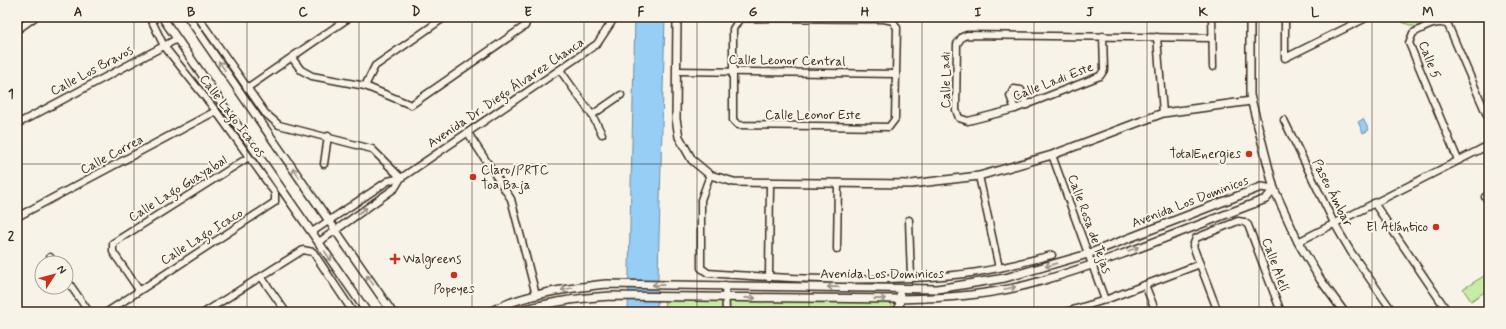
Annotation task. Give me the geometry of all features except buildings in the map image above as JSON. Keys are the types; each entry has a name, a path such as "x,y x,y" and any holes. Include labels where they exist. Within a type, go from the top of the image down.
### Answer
{"street":[{"path":"17,30 35,17"},
{"name":"Calle Lago Icacos","path":"150,17 164,46 216,111 275,193 275,202"},
{"path":"162,17 367,312"},
{"path":"188,17 392,312"},
{"path":"198,17 265,113 279,125 328,136 372,149 401,178"},
{"path":"247,88 350,17"},
{"path":"365,86 375,66 445,17"},
{"path":"292,58 301,70 312,76 365,86 410,106 525,26 527,20 525,17"},
{"name":"Avenida Dr. Diego Álvarez Chanca","path":"312,232 388,181 401,178 597,44 615,17"},
{"path":"677,17 676,119 679,138 692,160 710,175 734,182 911,184 979,176 1052,155 1163,113 1251,101"},
{"path":"1212,17 1213,67"},
{"path":"1250,17 1251,101 1274,189 1298,242 1320,279 1344,312"},
{"path":"1285,17 1285,58 1340,33 1364,19 1364,17"},
{"path":"732,72 733,29 740,18 884,19 893,21 896,28 896,74"},
{"name":"Calle 5","path":"1458,160 1409,43 1413,33 1438,23 1444,22 1448,25 1489,120"},
{"name":"Calle Ladi","path":"974,119 968,121 959,118 956,110 957,44 962,37 967,35 1212,38"},
{"name":"Calle Ladi Este","path":"974,119 1027,105 1100,76 1104,70 1104,36"},
{"path":"1157,37 1163,113"},
{"name":"Calle Los Bravos","path":"17,124 177,39"},
{"path":"560,70 592,115 602,134"},
{"name":"Calle Leonor Central","path":"677,71 896,74"},
{"name":"Calle Leonor Este","path":"732,72 733,120 738,125 752,126 889,127 895,119 896,74"},
{"path":"1015,109 1010,96 1014,89 1021,90 1027,105"},
{"path":"592,115 621,95"},
{"name":"Calle Correa","path":"17,217 216,111"},
{"name":"Paseo Ámbar","path":"1284,120 1334,224 1350,252 1393,312"},
{"path":"468,133 511,199 536,295"},
{"path":"324,164 328,136"},
{"path":"1298,242 1489,145"},
{"name":"Calle Rosa de Tejas","path":"1052,155 1105,300"},
{"name":"Calle Lago Guayabal","path":"139,290 113,252 113,243 249,157"},
{"path":"710,175 701,200 701,268 708,273 769,278 910,278 955,275 999,268 1052,255"},
{"path":"979,176 999,268"},
{"name":"Avenida Dr. Diego Álvarez Chanca","path":"318,242 395,188 401,178"},
{"path":"769,278 770,182"},
{"path":"837,249 838,183"},
{"name":"Avenida Los Dominicos","path":"490,312 536,295 573,287 606,284 937,289 1005,278 1088,254 1261,188 1274,189"},
{"name":"Avenida Los Dominicos","path":"516,312 538,305 575,298 611,296 900,299 940,298 980,294 1040,282 1092,264 1266,198 1274,189"},
{"name":"Calle Lago Icaco","path":"107,312 275,202"},
{"path":"1374,203 1448,312"},
{"path":"909,220 910,278"},
{"name":"Calle Alelí","path":"1200,264 1193,246 1196,238 1238,222 1244,222 1248,225 1281,312"},
{"path":"205,312 262,278 303,250 313,252 353,312"},
{"path":"1066,312 1105,300 1200,264 1218,312"},
{"path":"262,278 286,312"},
{"path":"725,285 726,312"},
{"path":"1145,285 1156,312"},
{"path":"899,312 900,289"},
{"path":"74,291 89,312"},
{"path":"216,306 220,312"}],"green space":[{"path":"1400,17 1438,17 1415,27 1402,22"},
{"path":"1487,274 1489,278 1489,289 1471,301 1463,289"},
{"path":"665,298 882,300 891,303 895,312 664,312"}],"water":[{"path":"635,17 665,17 657,312 628,312"},
{"path":"1363,119 1369,130 1363,133 1358,122"}],"place":[{"name":"TotalEnergies","path":"1249,154"},
{"name":"Claro/PRTC Toa Baja","path":"473,177"},
{"name":"El Atlántico","path":"1436,227"},
{"name":"Walgreens","path":"395,259"},
{"name":"Popeyes","path":"454,275"}]}
